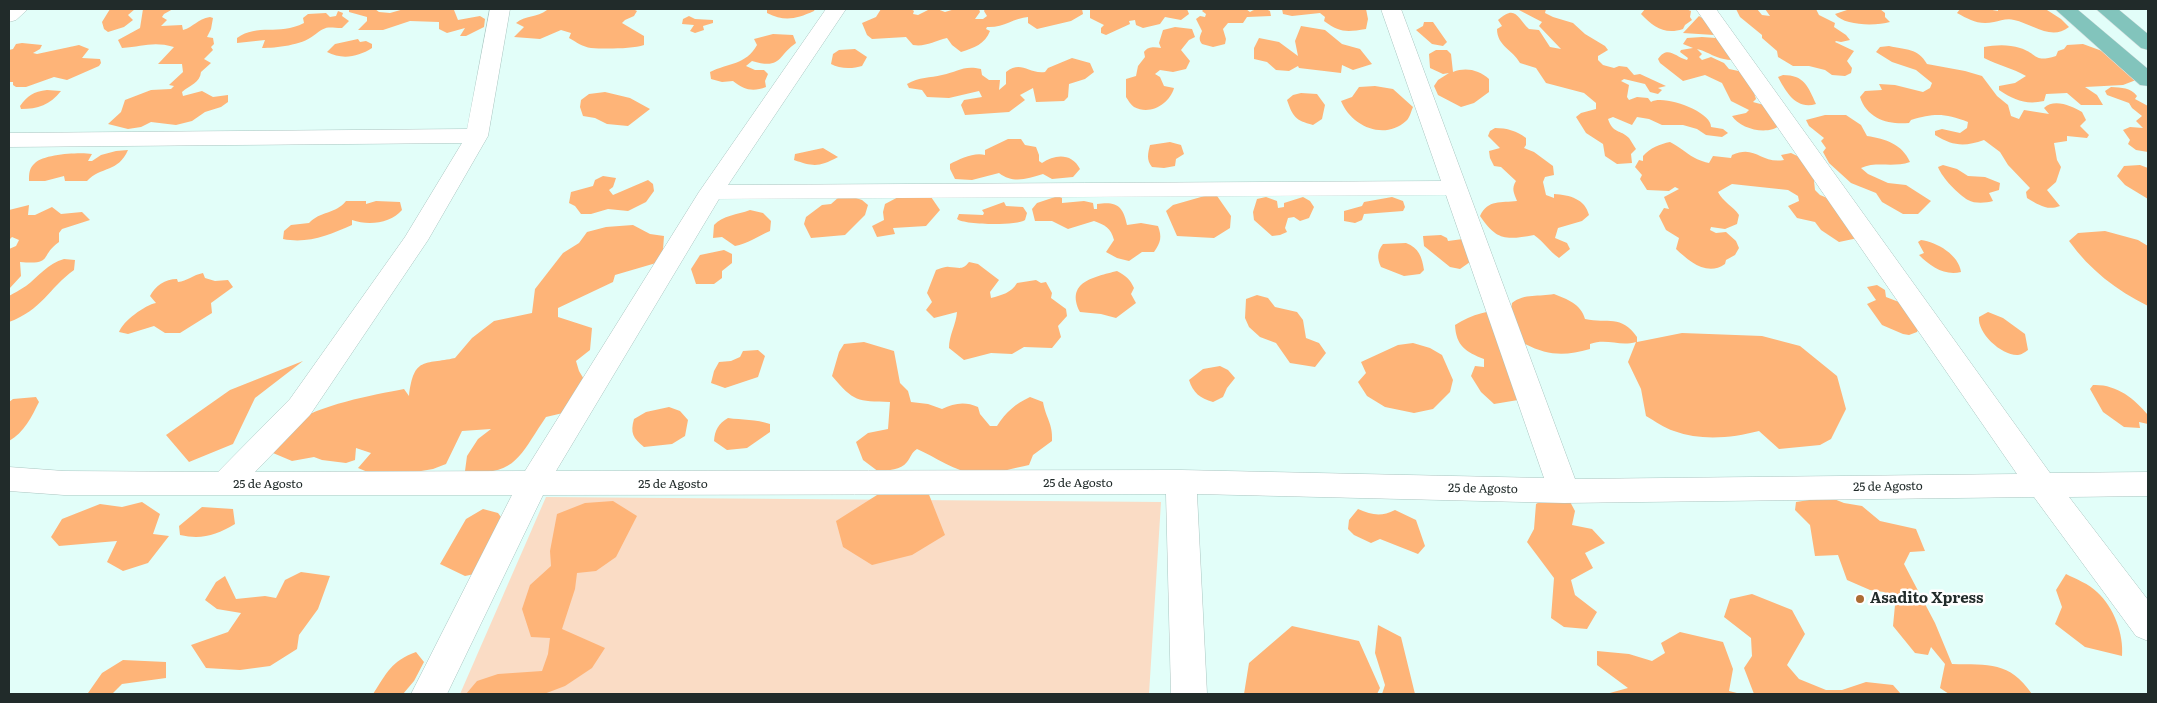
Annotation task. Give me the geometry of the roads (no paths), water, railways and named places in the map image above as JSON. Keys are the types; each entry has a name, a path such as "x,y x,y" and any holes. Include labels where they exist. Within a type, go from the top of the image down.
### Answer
{"main road":[{"path":"2065,9 2148,80"},
{"path":"2106,9 2148,44"}],"street":[{"path":"9,16 18,9"},
{"path":"225,484 300,407 416,240 477,136 500,9"},
{"path":"429,694 533,484 710,192 836,9"},
{"path":"1390,9 1564,491"},
{"path":"1706,9 2042,485 2148,626"},
{"path":"9,140 477,136"},
{"path":"710,192 1456,188"},
{"name":"25 de Agosto","path":"9,479 64,483 225,484 1181,482 1564,491 2148,484"},
{"path":"1181,482 1189,694"}],"place":[{"name":"Asadito Xpress","path":"1860,599"}]}
